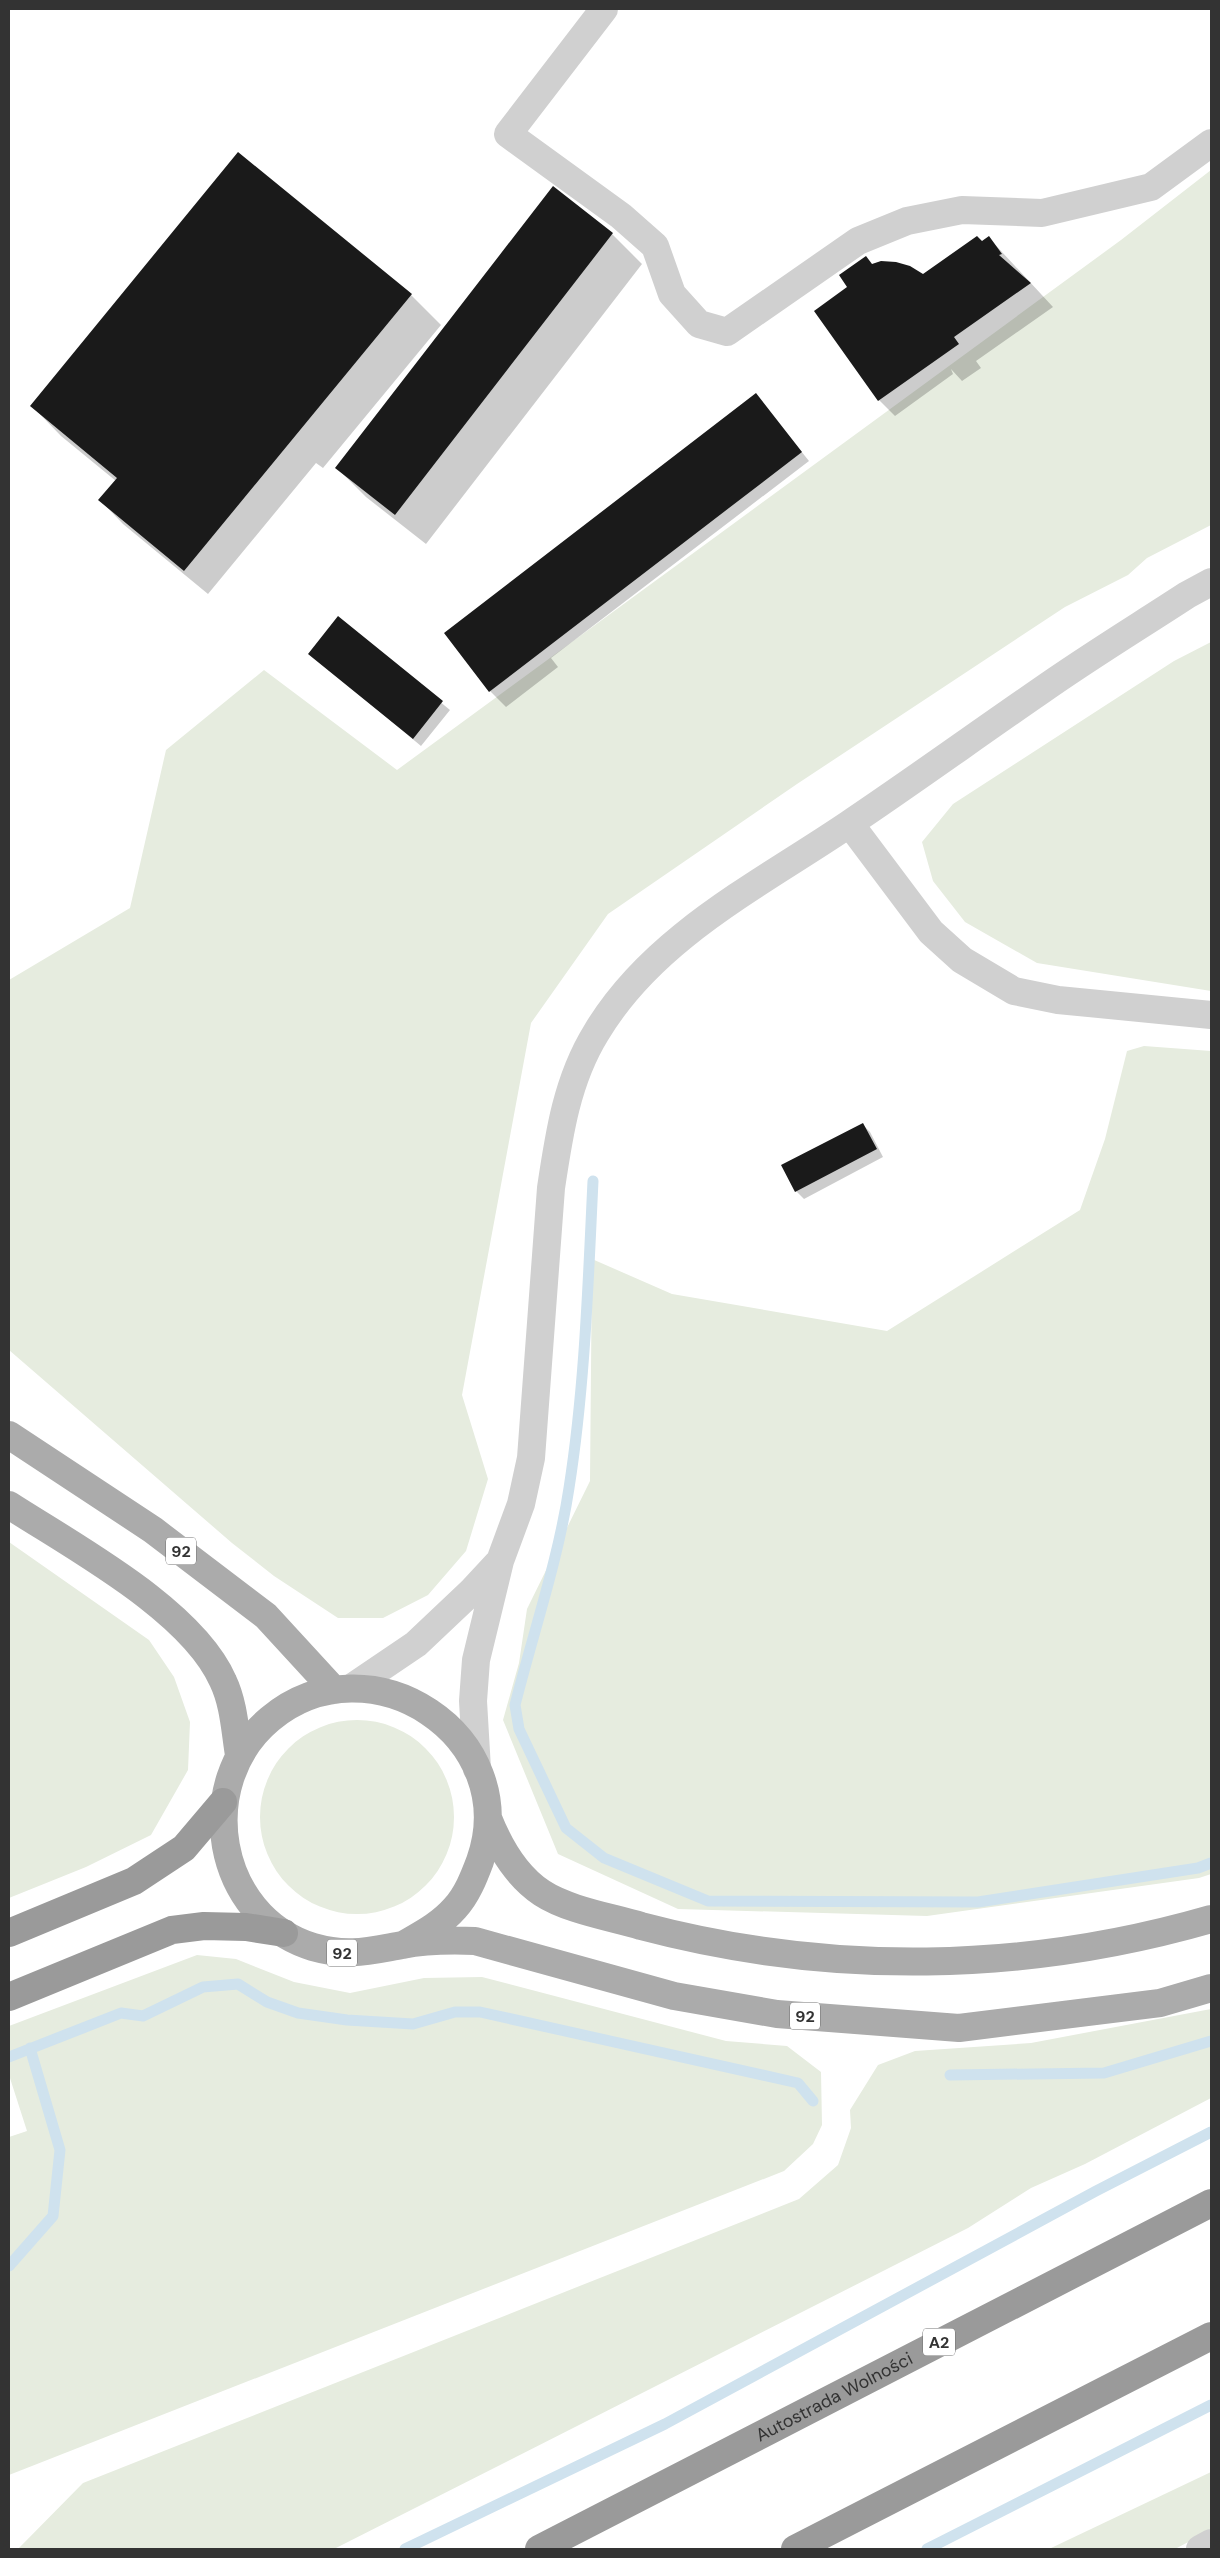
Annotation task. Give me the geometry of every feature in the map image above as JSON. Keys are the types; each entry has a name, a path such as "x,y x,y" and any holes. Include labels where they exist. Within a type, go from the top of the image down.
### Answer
{"highway":[{"path":"9,1933 134,1881 184,1848 223,1802"},
{"path":"9,1997 172,1930 204,1926 237,1927 284,1933"},
{"name":"Autostrada Wolności","path":"538,2549 1211,2203"},
{"path":"795,2549 1211,2336"}],"main road":[{"name":"92","path":"9,1435 153,1530 266,1616 342,1689"},
{"name":"92","path":"9,1505 146,1595 195,1637 224,1683 232,1711 239,1755"},
{"name":"92","path":"1211,1918 1156,1935 1039,1954 968,1960 902,1962 832,1960 763,1952 688,1938 593,1913 556,1900 542,1892 511,1862 497,1842 488,1818 483,1785 477,1769 464,1746 447,1726 427,1709 403,1697 386,1692 342,1689 310,1695 289,1706 270,1719 253,1736 239,1755 223,1802 222,1827 226,1852 234,1877 247,1898 264,1918 284,1933 312,1946 342,1953 373,1952 403,1945 442,1940 475,1942 674,1996 777,2014 959,2028 1160,2002 1211,1988"},
{"name":"92","path":"403,1945 431,1929 455,1908 473,1880 484,1850 488,1818"}],"street":[{"path":"604,9 508,134 621,216 655,246 672,294 699,324 727,332 858,241 907,221 962,210 1042,213 1152,187 1211,143"},
{"path":"477,1769 473,1701 476,1660 500,1561 521,1504 531,1458 551,1188 564,1114 578,1066 596,1032 651,963 692,928 850,824 1041,690 1187,594 1211,582"},
{"path":"850,824 930,932 962,960 1014,991 1058,1000 1211,1014"},
{"path":"342,1689 416,1644 472,1592 500,1561"},
{"path":"1200,2549 1211,2543"}],"shaded area":[{"path":"1211,170 1211,525 1147,558 1128,575 1065,607 797,784 608,914 531,1023 462,1395 488,1479 466,1551 428,1595 383,1618 338,1618 274,1576 232,1543 9,1350 9,980 130,908 166,750 264,670 397,770 1121,240"},
{"path":"1211,642 1211,991 1037,963 965,922 933,881 922,842 953,804 1174,661"},
{"path":"1144,1046 1211,1051 1211,1874 1199,1878 927,1916 678,1909 558,1854 503,1720 519,1663 527,1609 590,1481 592,1259 672,1294 887,1331 1080,1210 1105,1139 1127,1051"},
{"path":"9,1542 149,1640 174,1677 190,1722 188,1770 151,1835 86,1867 9,1898"},
{"path":"357,1720 376,1722 394,1728 418,1742 432,1756 446,1780 452,1798 454,1817 452,1836 446,1854 432,1878 418,1892 394,1906 376,1912 357,1914 338,1912 320,1906 296,1892 282,1878 268,1854 262,1836 260,1817 262,1798 268,1780 282,1756 296,1742 320,1728 338,1722"},
{"path":"197,1955 236,1959 294,1982 350,1993 424,1978 482,1977 726,2041 787,2046 821,2072 822,2125 813,2144 784,2171 9,2475 9,2137 27,2131 9,2075 9,2026"},
{"path":"1211,2009 1211,2098 1085,2164 1031,2188 968,2228 334,2549 18,2549 83,2483 799,2199 838,2165 851,2128 850,2110 878,2065 915,2051 1031,2043"},
{"path":"1211,2472 1211,2530 1175,2549 1049,2549"}],"building":[{"path":"238,152 412,294 184,571 98,500 117,478 30,406"},
{"path":"553,186 613,233 395,515 335,468"},
{"path":"977,236 982,241 989,236 1002,254 999,255 1031,283 954,337 959,344 878,401 814,311 847,287 839,275 866,256 872,264 881,261 896,262 910,266 923,274"},
{"path":"756,393 802,452 489,692 444,633"},
{"path":"338,616 443,701 413,739 308,654"},
{"path":"863,1123 877,1149 795,1192 781,1165"}],"waterway":[{"path":"593,1181 582,1373 569,1488 552,1570 515,1705 519,1729 566,1828 604,1858 708,1901 978,1902 1198,1868 1211,1863"},
{"path":"9,2057 121,2013 143,2016 203,1987 238,1984 267,2002 298,2013 347,2020 413,2024 455,2012 480,2012 798,2083 813,2101"},
{"path":"950,2075 1104,2073 1211,2041"},
{"path":"9,2266 53,2216 60,2150 30,2048"},
{"path":"405,2549 665,2424 1096,2191 1211,2132"},
{"path":"927,2549 1211,2405"}]}
